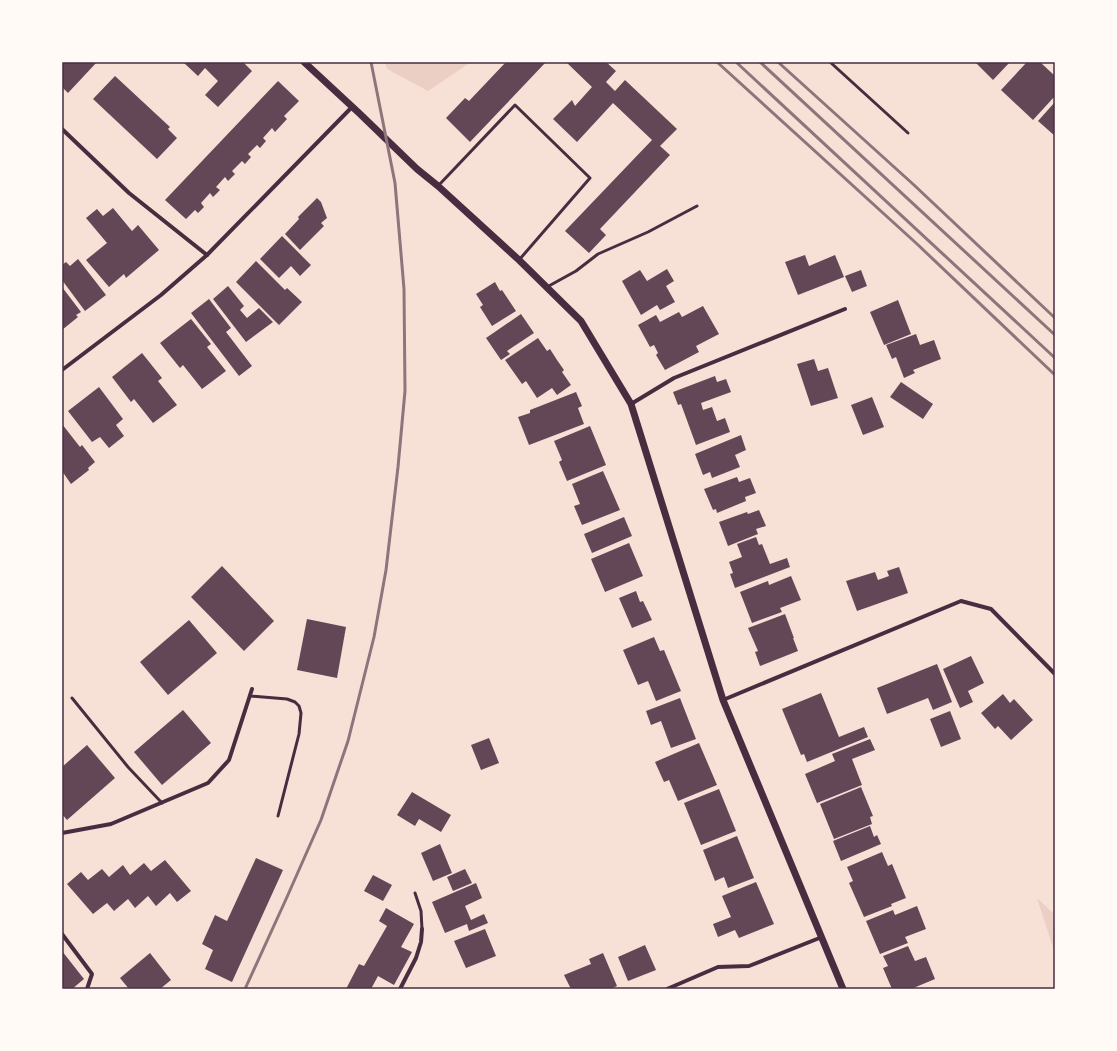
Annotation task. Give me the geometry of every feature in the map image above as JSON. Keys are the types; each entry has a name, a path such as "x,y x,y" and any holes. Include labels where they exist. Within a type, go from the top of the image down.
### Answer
{"street":[{"path":"304,62 359,112 417,169 438,186 519,260 581,321 631,404 723,700 843,989"},
{"path":"63,368 161,295 207,255 352,107"},
{"path":"62,129 129,193 207,255"},
{"path":"631,404 674,378 845,309"},
{"path":"723,700 961,601 992,609 1055,674"},
{"path":"62,833 111,824 208,783 229,760 252,689"},
{"path":"400,989 416,958 421,942 422,929"},
{"path":"62,934 92,974 87,989"},
{"path":"667,989 718,967 749,966 822,937"}],"lane":[{"path":"830,62 908,133"},
{"path":"438,186 515,105 590,178 519,260"},
{"path":"547,287 576,271 598,254 648,232 697,206"},
{"path":"250,696 287,699 299,706 301,714 299,734 278,816"},
{"path":"72,698 128,767 162,803"},
{"path":"415,893 421,911 422,929"}],"shaded area":[{"path":"385,62 471,62 428,91 387,69"},
{"path":"1037,898 1055,915 1055,954"}],"building":[{"path":"62,62 97,62 68,93 62,87"},
{"path":"243,62 252,71 218,107 205,95 218,81 205,68 198,76 184,63"},
{"path":"506,62 546,62 470,142 446,118 465,98 469,101"},
{"path":"566,62 606,62 616,71 606,82 615,91 625,80 677,129 660,146 670,155 600,229 606,235 589,253 565,231 652,140 613,103 577,142 553,119 572,100 575,106 592,87"},
{"path":"975,62 1010,62 993,80"},
{"path":"1027,62 1040,62 1055,76 1055,96 1033,120 1001,90"},
{"path":"115,76 170,127 168,129 177,138 157,159 93,99"},
{"path":"278,81 299,101 284,116 287,119 275,132 272,128 263,138 266,141 260,148 257,145 248,154 251,157 245,164 242,161 232,171 235,174 228,181 225,177 216,187 220,190 213,197 210,193 201,203 204,207 198,213 195,210 186,219 165,200"},
{"path":"1055,102 1055,136 1038,121"},
{"path":"317,198 321,202 327,218 321,223 324,226 300,250 285,234 299,219 298,217"},
{"path":"113,208 132,231 138,225 159,250 126,278 124,274 109,287 86,260 107,243 86,218 97,209 103,216"},
{"path":"282,236 311,265 300,276 291,266 279,278 260,259"},
{"path":"805,255 809,266 835,255 844,277 798,295 785,262"},
{"path":"78,259 106,295 85,311 62,280 62,265 66,262 70,266"},
{"path":"256,261 285,290 287,288 302,302 279,325 236,282"},
{"path":"667,269 674,281 666,286 675,302 660,310 657,305 641,315 622,281 640,270 647,281"},
{"path":"861,270 867,286 852,292 845,276"},
{"path":"495,282 500,291 502,290 516,311 492,326 480,307 483,305 476,294"},
{"path":"228,286 244,306 240,310 247,318 259,308 273,322 246,342 213,299"},
{"path":"62,287 81,312 76,315 78,317 62,330"},
{"path":"209,299 231,328 226,332 252,366 239,376 191,313"},
{"path":"898,300 911,334 884,345 870,312"},
{"path":"703,306 719,334 696,346 699,352 665,370 656,355 658,353 654,345 650,347 638,325 656,315 660,322 679,312 682,317"},
{"path":"521,314 534,333 507,351 510,354 501,360 486,338"},
{"path":"191,319 211,344 207,347 226,371 202,389 183,365 180,368 160,343"},
{"path":"916,334 920,345 934,340 941,359 913,370 915,373 904,378 896,357 892,359 886,345"},
{"path":"538,338 547,351 550,349 564,370 562,372 571,385 557,395 552,388 537,398 526,381 522,384 505,360"},
{"path":"142,353 162,378 158,381 177,405 153,423 134,399 131,402 112,377"},
{"path":"814,359 818,371 828,368 838,398 811,406 797,364"},
{"path":"715,376 717,382 726,379 731,392 701,403 703,410 712,407 717,421 725,418 730,432 696,445 681,404 678,405 673,392"},
{"path":"901,382 933,404 923,419 890,397"},
{"path":"99,387 123,419 116,425 124,436 109,448 100,437 92,442 68,411"},
{"path":"576,392 582,406 578,408 584,424 529,445 518,417 530,413 530,410"},
{"path":"872,397 884,427 863,435 851,405"},
{"path":"62,424 80,447 82,445 95,462 88,468 89,470 71,484 62,471"},
{"path":"590,426 606,465 567,481 559,462 562,460 554,441"},
{"path":"741,435 746,450 735,455 740,467 712,478 710,472 703,475 695,454"},
{"path":"603,471 620,510 582,525 574,506 580,504 572,484"},
{"path":"737,477 739,482 750,478 756,493 745,497 746,501 717,513 716,509 713,510 704,489"},
{"path":"759,510 766,526 756,529 758,534 728,546 719,522 747,512 748,514"},
{"path":"624,517 632,536 592,553 584,534"},
{"path":"756,537 759,545 762,544 770,564 787,558 790,567 735,588 730,574 733,573 729,562 742,557 737,544"},
{"path":"629,543 643,576 605,592 591,559"},
{"path":"222,566 274,621 244,651 191,597"},
{"path":"899,567 908,593 857,611 846,581 875,572 878,580 889,576 887,571"},
{"path":"791,576 801,600 780,608 782,612 752,623 740,592 768,581 769,585"},
{"path":"636,591 640,602 643,601 652,620 632,628 619,598"},
{"path":"785,614 798,651 760,666 755,652 758,651 748,628"},
{"path":"307,619 346,627 337,678 297,670"},
{"path":"189,620 217,653 168,695 140,662"},
{"path":"654,637 660,651 664,650 681,691 656,701 648,681 638,685 623,650"},
{"path":"971,656 984,683 968,691 973,702 960,708 943,669"},
{"path":"937,664 952,702 933,710 928,698 887,714 877,688"},
{"path":"821,693 839,737 864,727 868,737 807,762 804,754 801,755 782,709"},
{"path":"1003,694 1010,703 1014,699 1033,720 1011,740 998,726 995,729 981,713"},
{"path":"680,698 696,739 671,748 661,721 651,725 646,711"},
{"path":"183,710 211,743 162,785 134,752"},
{"path":"950,711 961,739 941,747 930,719"},
{"path":"489,738 499,763 481,770 471,745"},
{"path":"870,739 875,750 852,759 862,785 817,803 805,774 835,761 832,754"},
{"path":"699,743 717,785 678,801 669,780 664,782 655,762"},
{"path":"87,745 115,778 67,820 62,814 62,767"},
{"path":"861,787 873,816 870,817 872,824 834,839 820,804"},
{"path":"719,789 736,831 701,845 684,803"},
{"path":"412,792 451,815 441,832 419,819 415,826 397,815"},
{"path":"870,826 874,837 877,835 881,844 841,861 833,841"},
{"path":"737,836 754,878 728,888 724,877 715,881 703,850"},
{"path":"440,844 452,873 433,881 421,853"},
{"path":"882,852 888,866 892,864 906,898 891,904 892,906 864,917 849,883 853,881 847,867"},
{"path":"256,858 283,870 232,982 205,969 213,950 202,944 215,915 227,921"},
{"path":"165,860 191,891 177,902 170,893 156,906 148,896 135,908 128,899 114,911 107,903 93,914 67,884 81,872 88,880 102,869 109,877 123,865 130,875 144,863 151,871"},
{"path":"465,869 472,883 453,891 447,877"},
{"path":"373,875 392,885 383,901 364,891"},
{"path":"756,882 774,924 739,938 735,930 718,937 713,924 731,917 722,896"},
{"path":"476,883 482,898 465,906 471,920 484,914 488,923 469,931 467,924 445,933 432,902"},
{"path":"917,906 926,929 905,937 908,943 880,954 866,921 893,910 895,915"},
{"path":"386,908 414,924 401,947 412,952 394,985 378,976 371,989 346,989 359,964 364,966 387,926 379,921"},
{"path":"485,929 496,956 466,968 454,941"},
{"path":"645,945 656,970 628,981 618,957"},
{"path":"908,946 915,961 926,957 935,979 911,989 892,989 883,968 888,966 883,956"},
{"path":"62,951 84,979 72,989 62,989"},
{"path":"150,953 171,980 160,989 129,989 120,978"},
{"path":"603,953 617,986 610,989 571,989 564,975 591,964 589,959"}],"railway":[{"path":"245,989 321,820 348,741 374,637 386,570 405,391 404,289 395,183 371,62"},
{"path":"717,62 916,243 1055,375"},
{"path":"736,62 1055,358"},
{"path":"760,62 1055,335"},
{"path":"778,62 914,185 1055,318"}]}
